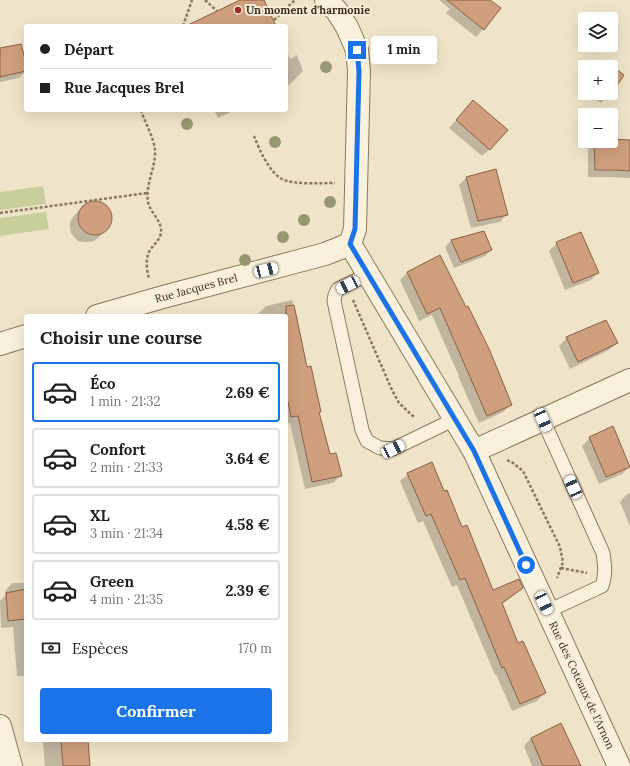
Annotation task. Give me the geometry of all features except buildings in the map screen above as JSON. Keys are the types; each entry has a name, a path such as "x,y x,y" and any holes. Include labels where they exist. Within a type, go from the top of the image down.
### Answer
{"street":[{"path":"326,0 337,11 347,27 357,50 359,71 355,229 350,244"},
{"name":"Rue des Coteaux de l'Arnon","path":"350,244 455,419 482,448 544,603 619,766"},
{"name":"Rue Jacques Brel","path":"104,314 325,254 350,244"},
{"path":"0,344 24,337"},
{"path":"482,448 630,380"},
{"path":"0,726 11,766"}],"lane":[{"path":"369,274 338,289 334,301 362,430 367,441 380,448 393,449 455,419"},
{"path":"543,420 603,553 605,566 605,576 602,586 544,603"}],"path":[{"path":"184,24 192,0"},
{"path":"205,0 217,11"},
{"path":"274,20 295,0"},
{"path":"142,112 155,149 154,164 147,193 148,203 161,228 161,236 149,252 147,272 150,281 162,297"},
{"path":"254,136 266,162 282,179 293,182 356,184"},
{"path":"0,213 147,193"},
{"path":"348,285 392,390 399,403 429,432"},
{"path":"482,448 513,463 523,470 560,547 563,562 558,576 544,603"},
{"path":"561,568 576,572 605,576"}],"green space":[{"path":"43,186 46,204 0,210 0,192"},
{"path":"46,212 49,229 0,236 0,218"}],"place":[{"name":"Un moment d'harmonie","path":"238,10"}],"route":[{"path":"357,50 359,71 355,229 350,244 474,451 526,565"}]}
